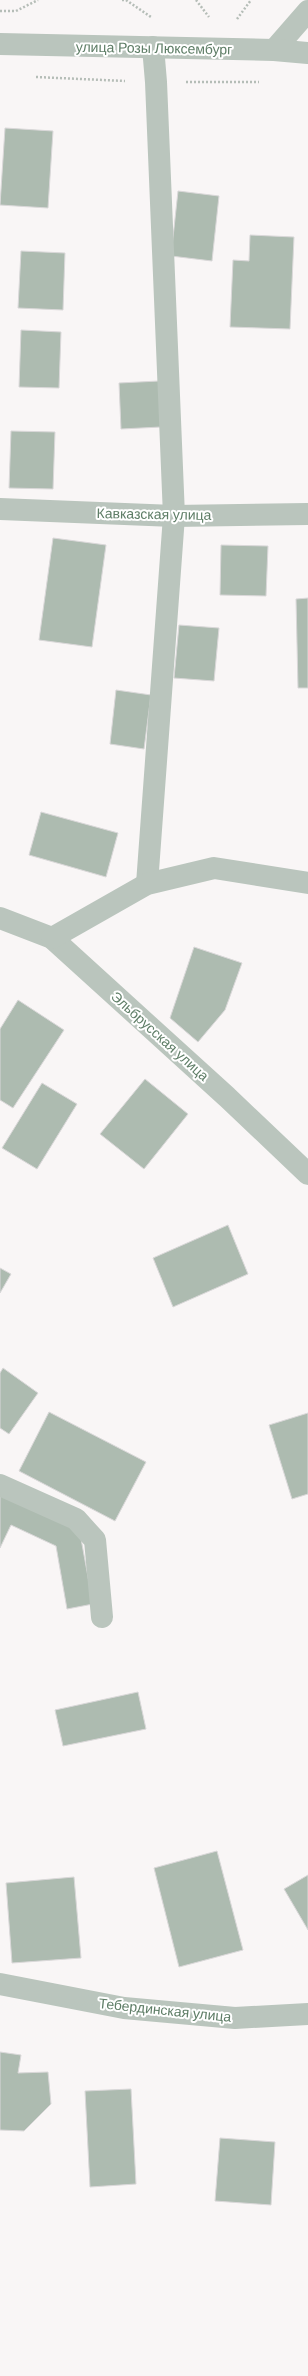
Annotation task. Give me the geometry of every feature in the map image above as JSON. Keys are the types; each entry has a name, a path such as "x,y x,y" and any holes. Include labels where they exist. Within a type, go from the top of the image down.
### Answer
{"street":[{"path":"274,50 308,11"},
{"name":"улица Розы Люксембург","path":"0,44 274,50 308,53"},
{"path":"147,884 174,516 156,82 153,47"},
{"name":"Кавказская улица","path":"0,509 174,516 308,514"},
{"path":"52,938 147,884 214,868 308,883"},
{"name":"Эльбрусская улица","path":"0,918 52,938 227,1097 308,1174"},
{"path":"0,1485 76,1519 95,1540 102,1618"},
{"name":"Тебердинская улица","path":"0,1984 124,2008 235,2018 308,2014"}],"path":[{"path":"0,11 16,11 38,0"},
{"path":"196,0 212,22"},
{"path":"234,24 251,0"}],"building":[{"path":"5,128 53,131 48,208 0,205"},
{"path":"178,191 219,196 212,261 171,256"},
{"path":"250,235 294,237 290,329 230,327 233,260 249,261"},
{"path":"21,251 65,253 63,310 18,308"},
{"path":"21,330 61,332 59,388 19,387"},
{"path":"159,381 161,427 121,429 119,383"},
{"path":"11,431 55,432 53,489 9,488"},
{"path":"53,538 106,545 92,647 39,640"},
{"path":"221,545 268,546 266,596 220,595"},
{"path":"308,598 308,688 298,688 296,599"},
{"path":"179,625 219,628 214,681 174,678"},
{"path":"116,690 151,695 144,749 110,744"},
{"path":"41,812 118,833 106,877 29,855"},
{"path":"194,947 242,963 225,1010 198,1042 170,1018"},
{"path":"18,1000 64,1030 13,1108 0,1100 0,1029"},
{"path":"145,1079 188,1114 144,1169 100,1134"},
{"path":"42,1083 77,1104 37,1169 2,1148"},
{"path":"228,1225 248,1274 173,1307 153,1258"},
{"path":"0,1268 11,1274 0,1293"},
{"path":"3,1368 38,1393 9,1434 0,1428 0,1373"},
{"path":"49,1412 146,1462 115,1521 19,1471"},
{"path":"308,1413 308,1494 292,1499 269,1425"},
{"path":"0,1491 79,1528 93,1604 67,1609 56,1546 11,1525 0,1548"},
{"path":"138,1692 146,1729 63,1746 55,1710"},
{"path":"217,1851 243,1950 179,1967 154,1868"},
{"path":"308,1875 308,1930 284,1889"},
{"path":"74,1877 81,1958 12,1963 6,1883"},
{"path":"0,2052 21,2055 18,2073 48,2072 51,2104 24,2131 0,2130"},
{"path":"131,2089 136,2184 90,2187 85,2091"},
{"path":"220,2138 275,2142 271,2205 215,2201"}]}
